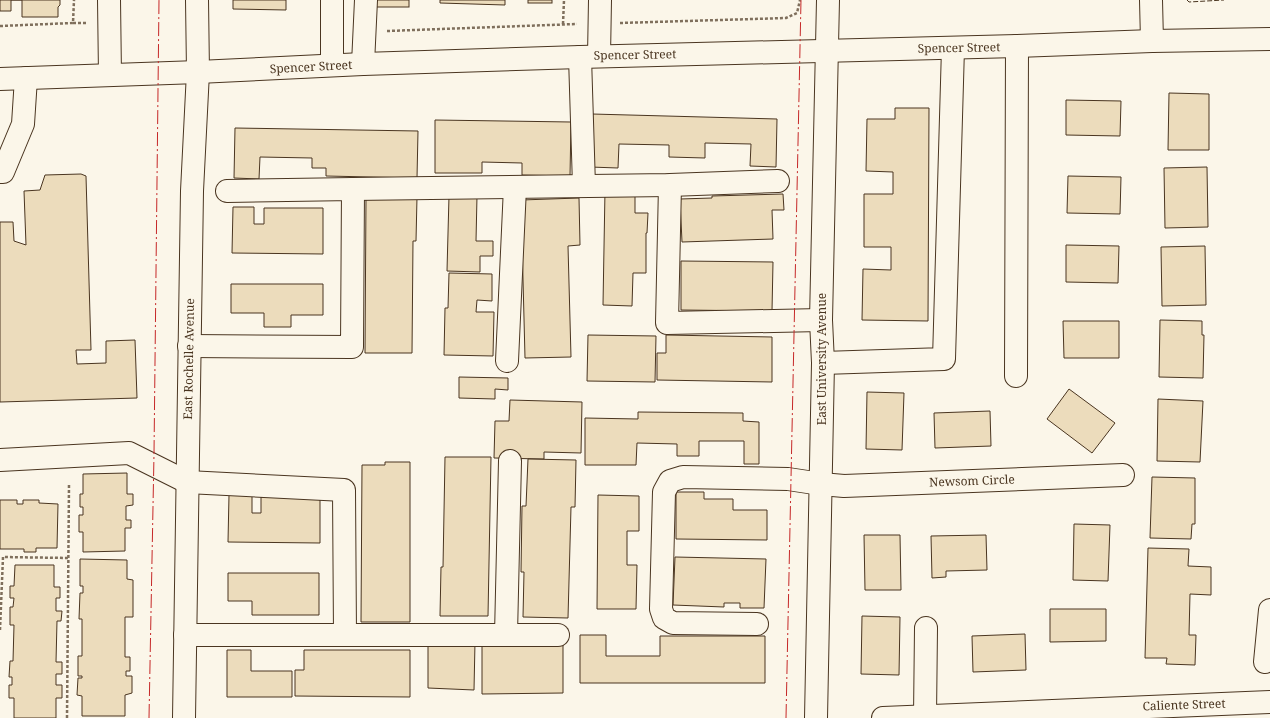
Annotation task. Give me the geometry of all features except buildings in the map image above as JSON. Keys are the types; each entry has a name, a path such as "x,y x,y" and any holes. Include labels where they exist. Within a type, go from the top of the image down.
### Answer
{"street":[{"path":"110,0 110,76"},
{"name":"East Rochelle Avenue","path":"184,718 192,191 198,72 197,0"},
{"path":"332,0 332,66"},
{"path":"363,64 366,0"},
{"path":"584,186 590,56 600,0"},
{"name":"East University Avenue","path":"816,718 823,363 821,320 828,0"},
{"path":"1151,0 1152,41"},
{"name":"Spencer Street","path":"0,79 110,76 363,64 590,56 1270,39"},
{"path":"1016,376 1017,46"},
{"path":"823,363 944,359 953,48"},
{"path":"0,172 3,172 23,124 26,78"},
{"path":"227,191 670,186 778,181"},
{"path":"670,186 667,323 821,320"},
{"path":"507,361 515,187"},
{"path":"189,346 352,347 353,189"},
{"path":"0,460 130,453 187,482 344,490 345,635"},
{"path":"506,634 510,461"},
{"name":"Newsom Circle","path":"757,624 673,623 664,618 661,609 664,492 670,481 683,477 788,479 844,486 1123,475"},
{"path":"1265,662 1270,610"},
{"path":"925,716 926,628"},
{"path":"185,635 558,635"},
{"name":"Caliente Street","path":"883,718 1270,702"}],"path":[{"path":"0,26 73,22 74,0"},
{"path":"563,24 564,0"},
{"path":"67,718 69,484"},
{"path":"0,630 3,557 69,558"}],"fence":[{"path":"1187,0 1189,2 1224,0"}],"power":[{"path":"149,718 154,454 159,0"},
{"path":"786,718 801,0"}]}
